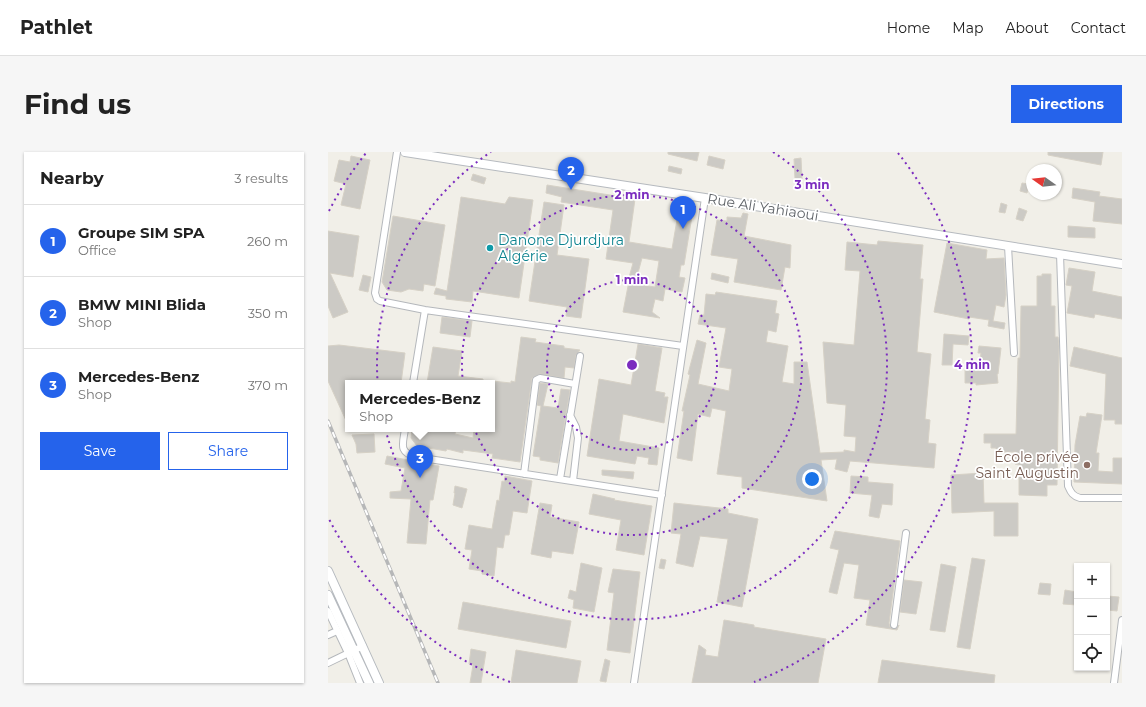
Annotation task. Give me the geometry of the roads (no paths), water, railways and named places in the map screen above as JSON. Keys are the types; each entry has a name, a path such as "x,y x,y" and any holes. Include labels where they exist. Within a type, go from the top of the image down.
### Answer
{"main road":[{"name":"Rue Ali Yahiaoui","path":"405,152 1122,264"},
{"path":"328,570 379,683"},
{"path":"328,595 351,652 369,683"}],"street":[{"path":"397,152 375,293 377,299 380,301 425,310 683,346"},
{"path":"634,683 705,198"},
{"path":"1008,246 1014,353"},
{"path":"1060,254 1068,486 1070,492 1074,496 1080,498 1122,498"},
{"path":"413,380 425,310"},
{"path":"560,479 574,384 580,356"},
{"path":"524,474 536,380 540,378 574,384"},
{"path":"570,414 576,427 578,438 573,481"},
{"path":"404,432 402,446 408,455 416,457 662,495"},
{"path":"894,625 906,533"},
{"path":"328,611 351,652 360,683"},
{"path":"1114,683 1120,649 1122,620"},
{"path":"328,635 338,631"},
{"path":"328,663 363,646"}],"railway":[{"path":"328,421 438,683"}],"place":[{"name":"BMW MINI Blida","path":"571,190"},
{"name":"Groupe SIM SPA","path":"683,229"},
{"name":"Danone Djurdjura Algérie","path":"490,248"},
{"name":"École privée Saint Augustin","path":"1087,465"},
{"name":"Mercedes-Benz","path":"420,478"}]}
